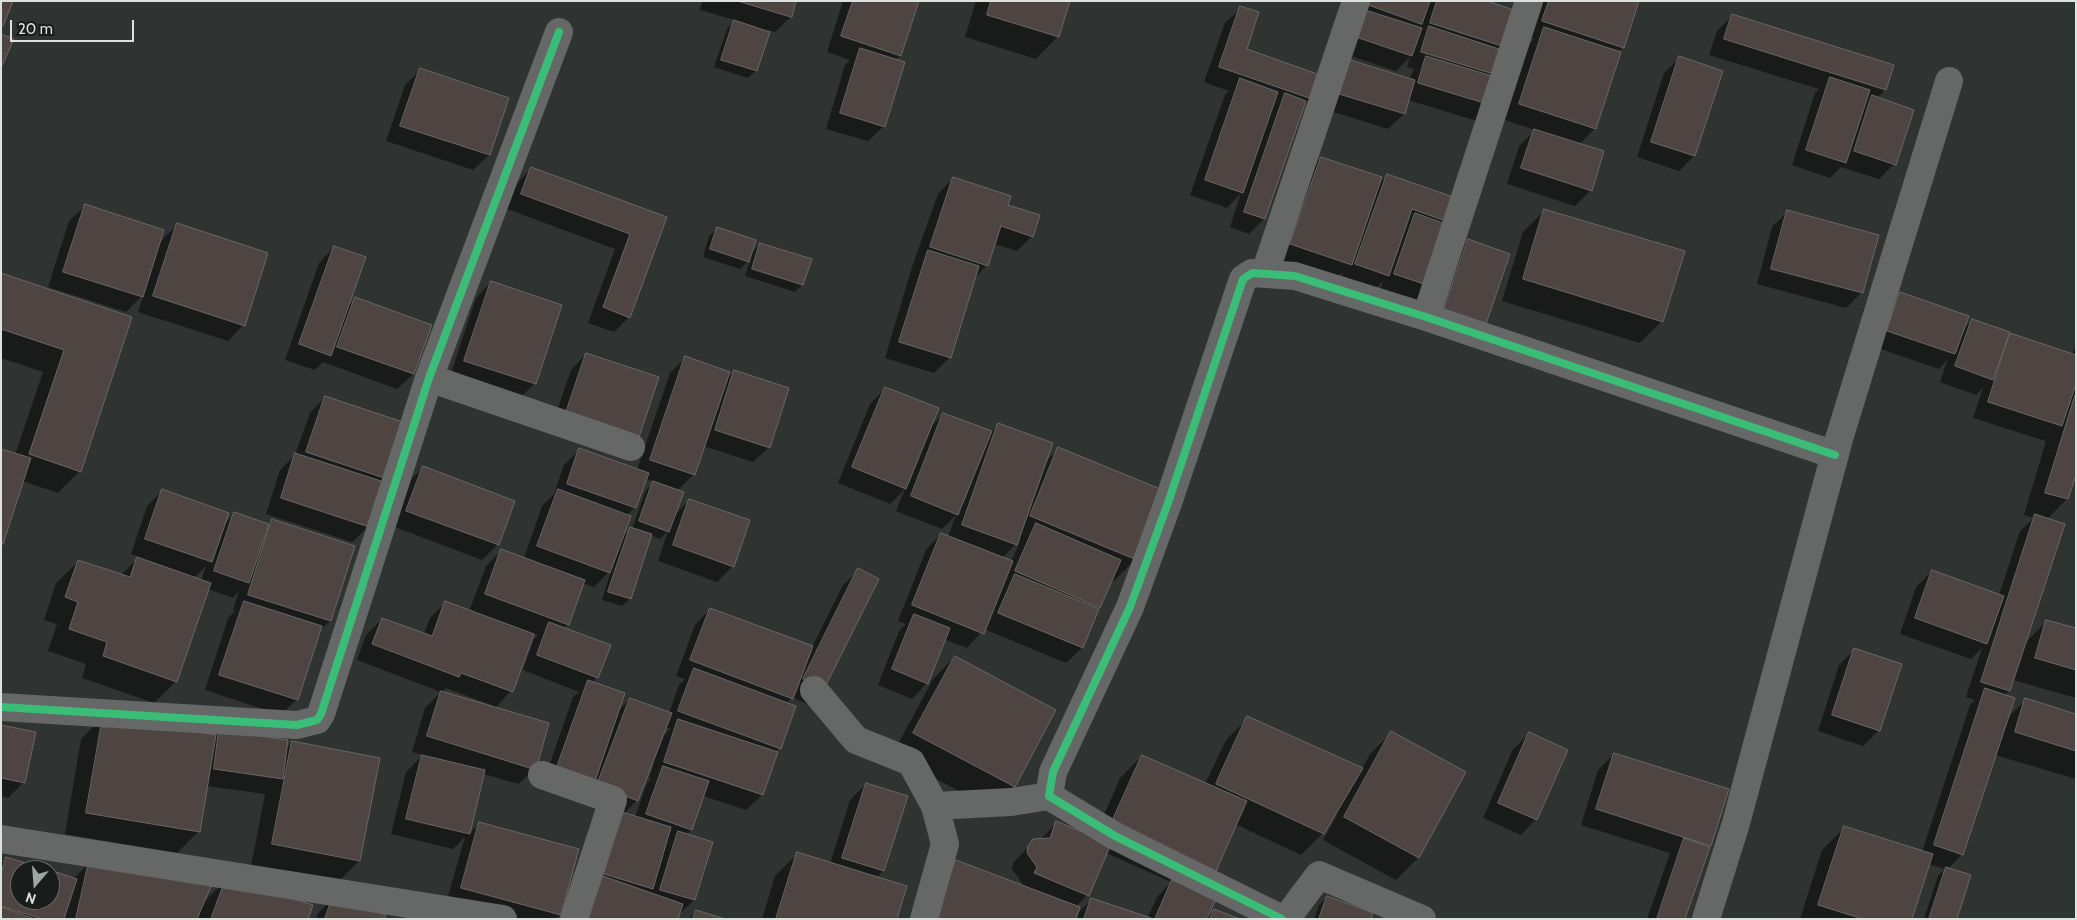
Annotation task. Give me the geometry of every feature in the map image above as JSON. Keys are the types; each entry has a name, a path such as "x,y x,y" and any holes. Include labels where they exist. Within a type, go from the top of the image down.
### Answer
{"street":[{"path":"1265,273 1356,1"},
{"path":"1426,317 1529,1"},
{"path":"1,707 297,724 317,720 321,714 429,378 559,32"},
{"path":"1706,919 1739,813 1835,455 1949,81"},
{"path":"1049,796 1052,772 1134,598 1168,503 1242,279 1252,273 1295,276 1426,317 1835,455"},
{"path":"429,378 631,447"},
{"path":"814,690 856,740 912,762 935,806 945,844 924,919"},
{"path":"542,775 613,800 574,919"},
{"path":"935,806 1010,802 1049,796 1115,836 1282,919"},
{"path":"1,839 503,919"},
{"path":"1286,919 1319,875 1422,919"}],"building":[{"path":"1,1 13,1 3,26 1,25"},
{"path":"738,1 796,1 792,17"},
{"path":"853,1 919,1 901,56 841,36"},
{"path":"991,1 1070,1 1059,37 987,15"},
{"path":"1358,1 1430,1 1422,24"},
{"path":"1437,1 1487,1 1520,12 1508,48 1430,23"},
{"path":"1549,1 1639,1 1624,48 1542,21"},
{"path":"1240,6 1259,12 1247,49 1320,75 1312,99 1219,67"},
{"path":"1356,7 1422,28 1412,56 1347,34"},
{"path":"1732,14 1894,65 1886,90 1724,39"},
{"path":"734,20 770,32 757,71 721,60"},
{"path":"1429,26 1508,52 1500,76 1421,52"},
{"path":"1544,27 1621,52 1596,129 1519,104"},
{"path":"1,34 14,39 1,68"},
{"path":"860,48 905,62 885,127 840,113"},
{"path":"1426,56 1502,79 1494,106 1418,83"},
{"path":"1679,56 1723,71 1695,156 1651,142"},
{"path":"1350,60 1415,80 1405,114 1339,94"},
{"path":"420,68 509,98 490,155 400,126"},
{"path":"1830,77 1870,90 1846,163 1806,150"},
{"path":"1240,78 1278,92 1243,193 1205,180"},
{"path":"1285,93 1306,101 1265,219 1244,212"},
{"path":"1872,95 1914,110 1896,165 1854,151"},
{"path":"1534,129 1604,151 1592,191 1521,168"},
{"path":"1321,157 1382,177 1352,265 1290,244"},
{"path":"531,167 667,217 630,318 603,307 630,234 521,194"},
{"path":"1387,174 1459,199 1451,223 1412,209 1389,276 1355,264"},
{"path":"953,177 1011,196 1008,205 1040,215 1033,237 1001,226 988,266 930,247"},
{"path":"85,204 164,230 143,297 63,272"},
{"path":"1544,209 1685,251 1663,322 1523,279"},
{"path":"1787,210 1879,235 1863,293 1771,269"},
{"path":"1415,213 1454,227 1433,287 1394,274"},
{"path":"177,223 268,253 245,326 153,296"},
{"path":"717,227 756,240 749,262 710,249"},
{"path":"1468,239 1510,254 1486,324 1444,310"},
{"path":"760,243 812,259 803,285 752,269"},
{"path":"334,246 366,257 331,356 299,344"},
{"path":"928,250 979,266 951,358 899,342"},
{"path":"1,273 132,317 81,472 29,454 64,350 1,329"},
{"path":"491,281 562,305 536,384 464,361"},
{"path":"1900,292 1969,316 1955,354 1887,331"},
{"path":"355,297 432,325 414,374 337,347"},
{"path":"1972,319 2010,332 1993,380 1955,366"},
{"path":"2010,333 2076,355 2076,384 2062,426 1988,402"},
{"path":"586,353 659,377 638,440 565,416"},
{"path":"685,356 730,372 695,475 650,460"},
{"path":"734,370 789,388 770,448 715,430"},
{"path":"885,387 939,408 906,489 852,467"},
{"path":"2076,392 2076,475 2068,499 2045,493"},
{"path":"325,396 403,422 384,478 306,452"},
{"path":"943,413 992,431 958,515 911,496"},
{"path":"998,423 1053,443 1017,545 962,525"},
{"path":"1058,447 1165,491 1137,560 1030,516"},
{"path":"579,448 649,473 636,508 567,484"},
{"path":"1,449 31,458 3,544 1,544"},
{"path":"295,453 384,482 369,527 281,498"},
{"path":"423,466 515,501 499,545 406,511"},
{"path":"653,481 684,492 669,532 639,521"},
{"path":"162,489 229,513 212,562 145,539"},
{"path":"558,489 631,516 610,573 537,546"},
{"path":"689,499 750,520 734,567 673,545"},
{"path":"234,512 269,524 249,583 214,571"},
{"path":"2035,514 2065,524 2010,691 1981,682"},
{"path":"272,519 355,546 331,621 248,595"},
{"path":"1036,523 1121,560 1100,608 1015,571"},
{"path":"630,527 652,534 631,599 608,592"},
{"path":"941,533 1013,561 984,634 912,605"},
{"path":"501,549 585,580 569,625 485,594"},
{"path":"137,557 211,583 177,682 103,656 107,642 69,629 78,602 65,597 78,560 130,577"},
{"path":"858,568 879,579 824,689 803,679"},
{"path":"1932,570 2004,596 1987,644 1915,618"},
{"path":"1015,574 1099,609 1083,648 998,613"},
{"path":"244,601 322,626 298,700 219,675"},
{"path":"445,601 534,634 513,692 461,673 459,677 372,644 382,618 432,636"},
{"path":"710,608 813,646 793,699 690,660"},
{"path":"914,614 950,628 928,684 892,669"},
{"path":"2046,620 2076,628 2076,670 2035,658"},
{"path":"549,622 611,645 598,678 537,655"},
{"path":"1854,648 1902,664 1880,731 1832,715"},
{"path":"955,656 1056,710 1015,787 913,733"},
{"path":"694,668 796,706 781,749 678,711"},
{"path":"588,680 625,693 593,787 555,773"},
{"path":"1985,688 2015,698 1963,855 1934,845"},
{"path":"441,691 549,723 536,770 427,736"},
{"path":"630,698 672,713 638,801 597,785"},
{"path":"2025,698 2076,714 2076,751 2015,732"},
{"path":"103,716 216,735 200,832 86,813"},
{"path":"1247,716 1363,768 1324,834 1216,784"},
{"path":"678,719 778,752 763,795 664,762"},
{"path":"1,725 36,732 25,783 1,778"},
{"path":"219,730 288,740 283,779 214,769"},
{"path":"1391,731 1466,772 1419,858 1344,817"},
{"path":"1529,732 1568,750 1537,820 1498,803"},
{"path":"292,741 380,758 360,861 272,844"},
{"path":"1614,753 1729,789 1711,846 1596,809"},
{"path":"422,755 485,770 470,834 406,819"},
{"path":"1142,755 1247,801 1216,871 1111,824"},
{"path":"663,766 709,781 692,830 646,814"},
{"path":"866,783 908,796 884,871 842,858"},
{"path":"622,812 671,827 653,889 604,874"},
{"path":"1056,821 1111,844 1089,896 1034,873 1037,867 1027,853 1028,846 1033,839 1050,838"},
{"path":"479,822 579,849 561,915 461,888"},
{"path":"1844,826 1933,854 1912,919 1863,919 1818,905"},
{"path":"678,831 713,842 695,900 660,890"},
{"path":"1684,838 1710,847 1685,919 1657,919"},
{"path":"797,852 907,886 897,919 776,919"},
{"path":"6,857 16,860 10,860 10,909 1,906 1,874"},
{"path":"956,860 1080,907 1076,919 934,919"},
{"path":"89,861 215,877 197,919 76,919"},
{"path":"1946,867 1971,875 1957,919 1929,919"},
{"path":"60,873 77,879 64,919 42,919 14,910 60,910"},
{"path":"603,876 683,904 678,919 588,919"},
{"path":"226,879 313,905 308,919 211,919"},
{"path":"1172,880 1216,899 1207,919 1155,919"},
{"path":"333,896 386,915 385,919 325,919"},
{"path":"1327,896 1373,913 1371,919 1319,919"},
{"path":"1091,898 1151,918 1084,919"},
{"path":"1,907 35,919 1,919"},
{"path":"1214,909 1240,919 1210,919"},
{"path":"696,910 725,919 693,919"}],"cycle path":[{"path":"1,707 297,725 317,720 321,714 429,378 559,32"},
{"path":"1282,919 1115,836 1049,796 1053,772 1130,607 1168,503 1243,279 1252,273 1295,276 1426,317 1835,455"}]}
